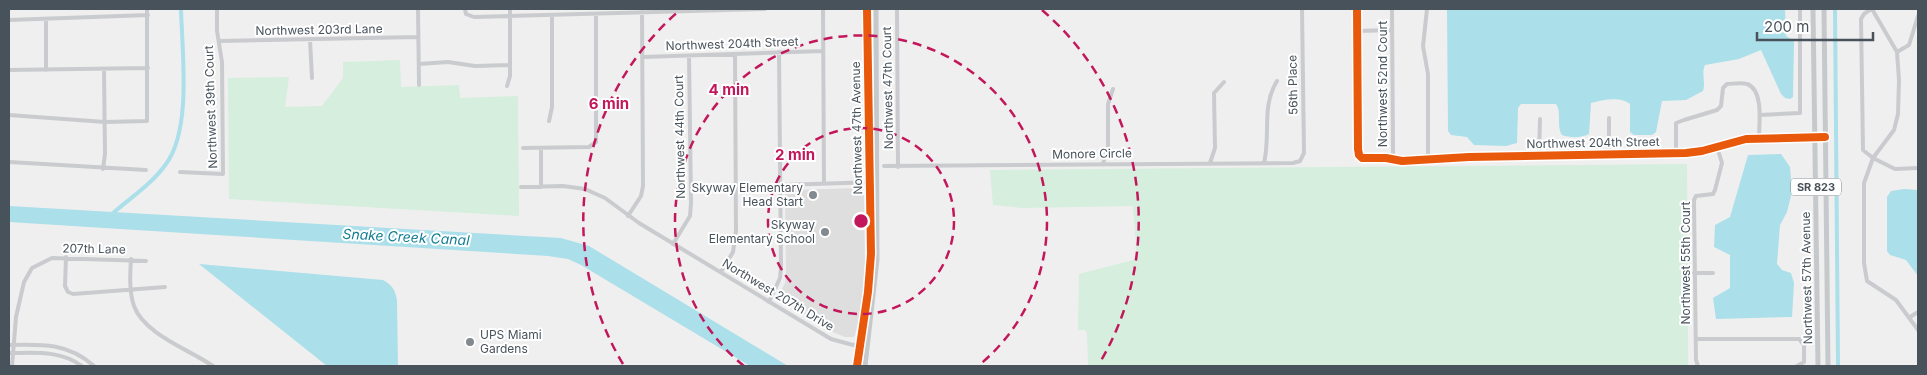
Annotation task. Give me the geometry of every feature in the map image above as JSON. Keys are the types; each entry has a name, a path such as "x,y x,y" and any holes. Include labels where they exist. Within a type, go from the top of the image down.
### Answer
{"main road":[{"name":"Northwest 47th Avenue","path":"857,366 870,271 867,9"},
{"path":"871,9 876,18"},
{"name":"Northwest 47th Avenue","path":"865,366 866,344 876,274 878,182 876,9"},
{"name":"Northwest 57th Avenue","path":"1813,9 1818,366"},
{"name":"Northwest 57th Avenue","path":"1824,9 1828,366"}],"street":[{"path":"9,115 104,122 147,121 148,9"},
{"name":"Northwest 39th Court","path":"180,172 223,174 222,62 217,31 217,9"},
{"path":"418,9 419,85"},
{"path":"465,9 469,16 765,9"},
{"path":"507,86 510,76 510,9"},
{"path":"823,9 824,184"},
{"name":"Northwest 47th Court","path":"897,9 898,167"},
{"name":"56th Place","path":"1300,161 1304,153 1302,9"},
{"path":"1357,9 1358,31 1392,30"},
{"name":"Northwest 52nd Court","path":"1391,159 1393,153 1392,9"},
{"path":"1427,9 1423,46 1428,74 1428,158"},
{"path":"1760,115 1800,113 1800,9"},
{"path":"1918,168 1895,169 1873,158 1863,150 1862,20 1864,14 1872,9 1896,52 1899,80 1898,114 1894,130 1873,158 1864,182 1864,263 1868,281 1896,300 1918,330"},
{"path":"628,216 640,196 643,186 642,12"},
{"path":"524,148 589,146 594,144 597,138 596,14"},
{"path":"9,20 148,15"},
{"path":"549,121 552,106 552,15"},
{"path":"1896,52 1909,45 1918,16"},
{"path":"46,19 46,70"},
{"name":"Northwest 204th Street","path":"1358,31 1358,149 1360,157 1402,161 1428,158 1702,152 1735,141 1759,138 1825,137"},
{"name":"Northwest 203rd Lane","path":"220,41 418,38"},
{"path":"310,40 312,78"},
{"name":"Northwest 204th Street","path":"643,57 823,51"},
{"path":"770,302 780,278 779,52"},
{"path":"721,272 733,252 735,238 735,54"},
{"name":"Northwest 44th Court","path":"673,244 690,216 689,56"},
{"path":"419,64 448,62 475,66 510,65"},
{"path":"9,70 148,68"},
{"path":"103,169 104,70"},
{"path":"1264,162 1268,148 1268,104 1271,91 1277,81"},
{"path":"1210,163 1214,148 1214,93 1224,82"},
{"path":"1676,153 1676,124 1717,110 1721,106 1723,88 1727,84 1748,84 1754,89 1758,97 1760,115 1759,138"},
{"path":"1103,164 1108,150 1108,104 1114,89"},
{"path":"1609,118 1610,154"},
{"path":"1539,156 1540,119"},
{"name":"Northwest 55th Court","path":"1698,366 1696,360 1694,200 1696,196 1710,195 1715,190 1722,163 1717,147"},
{"path":"541,148 541,187"},
{"name":"Monore Circle","path":"884,166 1293,163 1300,161"},
{"path":"9,162 103,169 146,170"},
{"path":"781,185 878,182"},
{"name":"Northwest 207th Drive","path":"521,188 563,186 586,189 605,198 628,216 831,339 859,346 866,344"},
{"path":"66,257 65,286 68,292 73,294 165,287"},
{"name":"207th Lane","path":"11,345 24,282 32,268 52,258 66,257 146,261"},
{"path":"131,259 130,281 135,308 144,322 175,345 197,355 213,366"},
{"path":"1694,273 1713,272"},
{"path":"1910,317 1918,312"},
{"path":"1696,339 1799,339 1804,345 1804,362 1797,366"},
{"path":"12,366 11,345 56,346 76,353 94,366"},
{"path":"10,353 56,354 65,356 82,366"}],"shaded area":[{"name":"Skyway Elementary School","path":"859,188 864,192 865,269 863,299 855,335 853,337 845,337 780,300 779,295 785,283 786,272 785,194 788,190"}],"green space":[{"path":"400,60 401,87 459,85 460,98 518,96 519,216 229,199 228,78 289,77 285,107 322,106 343,78 343,62"},
{"path":"1687,164 1688,366 1088,366 1087,333 1085,330 1078,330 1079,274 1137,259 1133,206 1022,208 993,205 990,170"}],"water":[{"path":"1447,9 1785,9 1786,36 1793,40 1794,43 1793,97 1790,99 1785,98 1781,94 1761,50 1739,59 1705,65 1703,91 1686,100 1662,101 1656,132 1652,135 1634,135 1630,132 1630,104 1621,100 1591,103 1589,134 1576,137 1562,135 1559,127 1559,111 1556,104 1521,104 1518,108 1517,143 1506,146 1474,145 1467,137 1451,135 1448,131"},
{"path":"1781,154 1790,167 1792,192 1787,212 1780,225 1777,264 1782,270 1791,273 1794,283 1792,317 1716,319 1713,298 1730,288 1730,255 1714,247 1715,225 1730,217 1748,155"},
{"path":"1904,189 1918,190 1918,276 1906,260 1890,255 1887,251 1887,197 1891,191"},
{"name":"Snake Creek Canal","path":"9,206 561,238 589,246 788,366 750,366 568,259 548,256 9,222"},
{"path":"199,264 383,280 393,288 397,300 398,366 327,366"}],"waterway":[{"path":"112,214 154,178 166,164 174,149 179,131 184,90 181,9"},
{"path":"1835,9 1838,366"}],"cycle path":[{"path":"857,366 868,292 871,254 867,9"},
{"path":"1357,9 1358,149 1359,155 1362,158 1386,158 1402,161 1469,157 1686,153 1702,151 1746,139 1825,137"}],"place":[{"name":"Skyway Elementary Head Start","path":"813,195"},
{"name":"Skyway Elementary School","path":"825,232"},
{"name":"UPS Miami Gardens","path":"470,342"}]}
